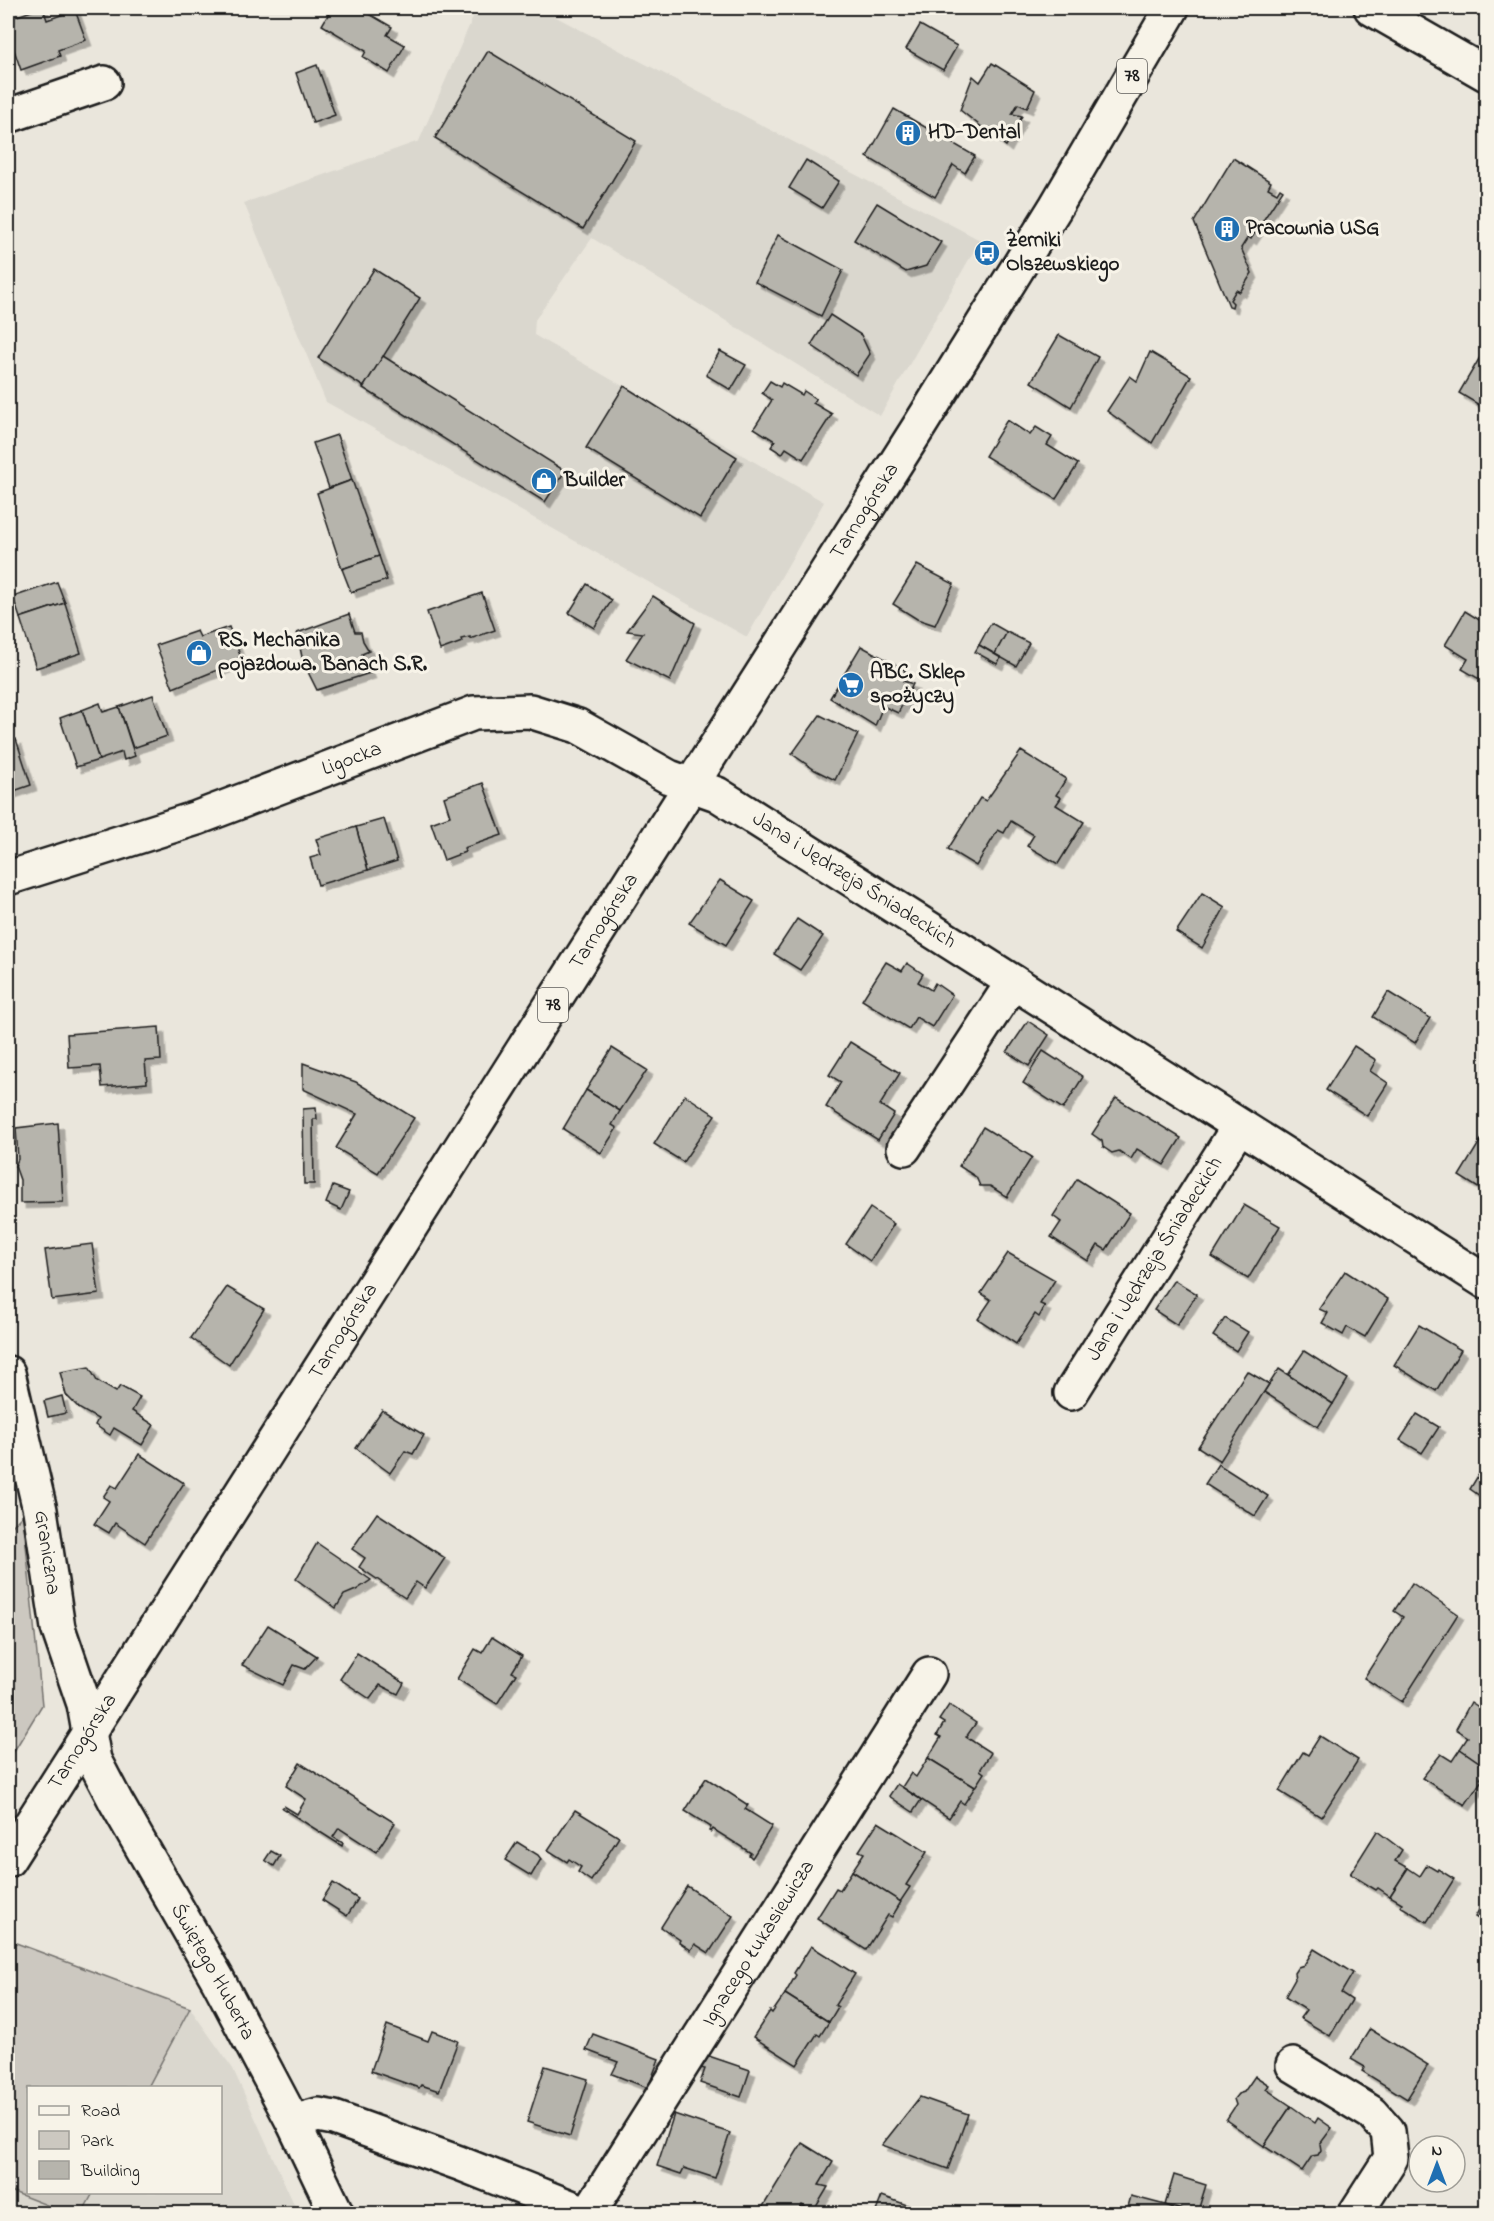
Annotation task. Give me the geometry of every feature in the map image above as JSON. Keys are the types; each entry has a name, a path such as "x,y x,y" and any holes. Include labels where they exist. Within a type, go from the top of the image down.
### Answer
{"street":[{"name":"Tarnogórska","path":"8,1860 693,785 1055,208 1172,8"},
{"path":"1371,8 1486,74"},
{"path":"8,116 104,83"},
{"name":"Ligocka","path":"8,878 197,818 474,713 530,711 578,726 669,777 693,785"},
{"name":"Jana i Jędrzeja Śniadeckich","path":"693,785 717,795 1486,1282"},
{"path":"904,1148 1013,982"},
{"name":"Jana i Jędrzeja Śniadeckich","path":"1071,1393 1239,1126"},
{"name":"Graniczna","path":"8,1373 40,1510 58,1628 84,1704 89,1732"},
{"name":"Ignacego Łukasiewicza","path":"293,2122 318,2115 334,2118 459,2163 588,2214 929,1674"},
{"name":"Świętego Huberta","path":"89,1732 94,1760 218,1980 293,2122 337,2214"},
{"path":"1293,2065 1372,2113 1388,2131 1391,2158 1355,2214"}],"shaded area":[{"path":"477,8 539,8 980,240 880,416 592,238 535,320 534,335 824,502 747,637 326,402 244,203 419,141"},
{"path":"190,2008 233,2069 298,2213 82,2214 92,2194 222,2194 222,2086 149,2086"},
{"path":"8,2190 67,2213 8,2213"}],"green space":[{"path":"23,1515 42,1705 8,1761 8,1530"},
{"path":"8,1940 190,2008 149,2086 27,2086 27,2194 92,2194 82,2213 67,2213 8,2190"}],"building":[{"path":"43,8 47,20 75,10 86,40 58,50 60,56 21,70 14,50 8,48 8,32 14,17"},
{"path":"332,8 359,8 392,27 387,35 405,45 389,73 363,57 366,51 322,25"},
{"path":"920,25 957,46 943,70 906,49"},
{"path":"488,51 636,141 583,229 435,138"},
{"path":"992,63 1035,90 1027,108 1018,104 1012,114 1022,116 1006,146 960,110 973,76 980,82"},
{"path":"317,65 335,115 313,123 296,73"},
{"name":"HD-Dental","path":"894,109 975,156 965,173 953,165 935,197 867,157"},
{"name":"Pracownia USG","path":"1233,158 1271,182 1268,188 1277,193 1280,188 1283,190 1251,239 1248,237 1241,248 1252,273 1240,292 1236,290 1230,300 1233,303 1232,307 1229,306 1194,222"},
{"path":"806,160 839,181 822,208 789,188"},
{"path":"877,203 941,242 926,266 906,272 854,240"},
{"path":"778,235 843,270 821,316 755,282"},
{"path":"374,269 420,298 364,387 318,358"},
{"path":"830,315 861,335 870,354 856,375 811,345"},
{"path":"1059,335 1098,357 1071,407 1031,382"},
{"path":"1486,347 1486,409 1459,393"},
{"path":"720,351 746,365 731,390 706,375"},
{"path":"1150,352 1191,376 1152,443 1107,411 1130,376 1137,381"},
{"path":"383,356 565,471 545,502 363,388"},
{"path":"770,381 780,387 782,383 802,395 804,391 816,399 813,403 832,414 803,459 786,448 782,454 771,447 775,441 754,428 772,400 762,393"},
{"path":"624,386 737,457 700,518 586,448"},
{"path":"1007,420 1030,435 1036,427 1052,437 1047,445 1078,464 1056,499 985,456"},
{"path":"337,435 352,480 329,488 313,443"},
{"path":"352,480 379,556 342,569 317,493"},
{"path":"379,556 387,580 351,592 342,569"},
{"path":"917,565 954,584 935,625 917,619 893,604"},
{"path":"57,582 65,603 20,618 13,597"},
{"path":"587,584 612,600 594,628 569,613"},
{"path":"482,593 495,630 470,639 470,637 461,639 462,642 440,650 427,612"},
{"path":"653,596 695,623 670,681 626,659 643,633 627,631"},
{"path":"65,603 81,653 36,668 20,618"},
{"path":"1465,611 1486,624 1486,683 1462,669 1468,659 1445,645"},
{"path":"349,614 355,632 361,632 369,651 362,654 370,673 317,690 303,662 297,633"},
{"path":"991,623 1007,632 995,654 979,645"},
{"name":"RS. Mechanika pojazdowa. Banach S.R.","path":"229,627 242,660 173,688 156,645 197,631 200,637"},
{"path":"1007,632 1029,643 1016,666 995,654"},
{"path":"979,645 1001,658 997,664 975,652"},
{"path":"861,646 905,670 903,681 913,684 898,713 883,706 875,726 830,698"},
{"path":"153,695 167,736 133,748 119,707"},
{"path":"100,703 103,712 119,707 135,756 124,760 122,752 99,760 82,710"},
{"path":"82,710 99,760 76,767 60,718"},
{"path":"820,715 858,734 835,780 792,754"},
{"path":"16,739 31,785 8,793 8,742"},
{"path":"1021,751 1066,779 1056,795 1061,798 1056,805 1084,822 1058,864 1027,846 1034,835 1011,821 1004,833 998,830 976,866 948,849 980,798 986,801"},
{"path":"483,783 502,835 464,848 465,852 444,860 431,823 450,816 444,797"},
{"path":"384,819 397,861 368,870 356,827"},
{"path":"356,827 368,870 318,885 310,858 321,855 316,839"},
{"path":"720,880 754,901 726,945 689,923"},
{"path":"1202,893 1225,907 1202,948 1176,932"},
{"path":"797,919 823,936 800,970 774,954"},
{"path":"886,962 902,971 907,963 923,974 918,982 931,990 935,983 952,995 932,1027 916,1017 909,1029 862,1000"},
{"path":"1388,992 1430,1018 1415,1043 1373,1017"},
{"path":"1028,1021 1049,1035 1029,1066 1007,1052"},
{"path":"159,1027 161,1060 145,1061 147,1083 102,1087 100,1066 69,1068 67,1034"},
{"path":"850,1042 900,1073 880,1105 894,1114 878,1140 826,1107 841,1082 829,1075"},
{"path":"1354,1046 1376,1060 1370,1071 1388,1083 1367,1116 1326,1090"},
{"path":"612,1048 647,1070 620,1111 586,1090"},
{"path":"1043,1051 1083,1077 1063,1109 1023,1083"},
{"path":"303,1063 356,1082 414,1118 378,1173 336,1148 357,1114 303,1089"},
{"path":"586,1090 620,1111 612,1125 617,1128 601,1153 563,1129"},
{"path":"685,1095 715,1115 683,1162 654,1144"},
{"path":"1116,1098 1181,1138 1164,1165 1137,1149 1131,1159 1119,1151 1112,1153 1103,1147 1102,1141 1092,1134"},
{"path":"316,1108 317,1119 313,1119 314,1184 304,1184 303,1109"},
{"path":"58,1123 63,1202 20,1203 20,1180 15,1166 18,1159 16,1128"},
{"path":"983,1127 1032,1157 1007,1197 990,1186 980,1186 976,1177 959,1166"},
{"path":"1484,1135 1486,1137 1486,1191 1459,1176"},
{"path":"1077,1179 1130,1213 1106,1250 1098,1245 1088,1261 1051,1237 1061,1222 1053,1216"},
{"path":"333,1186 349,1192 341,1210 326,1203"},
{"path":"1244,1205 1280,1226 1248,1279 1212,1257"},
{"path":"870,1208 894,1224 870,1261 846,1244"},
{"path":"92,1244 99,1294 52,1300 45,1250"},
{"path":"1008,1253 1055,1280 1040,1304 1045,1306 1039,1317 1035,1314 1016,1344 978,1319 991,1300 981,1293"},
{"path":"1345,1271 1388,1299 1365,1337 1347,1327 1343,1335 1322,1323 1328,1313 1319,1309"},
{"path":"1174,1280 1197,1294 1177,1325 1154,1310"},
{"path":"227,1287 264,1309 229,1365 191,1338"},
{"path":"1225,1318 1248,1332 1236,1351 1213,1336"},
{"path":"1419,1325 1461,1350 1436,1391 1394,1365"},
{"path":"1304,1351 1348,1379 1333,1404 1288,1375"},
{"path":"89,1367 97,1381 116,1392 120,1386 140,1397 132,1411 154,1425 142,1445 114,1428 110,1435 95,1425 98,1419 80,1409 66,1395 60,1372"},
{"path":"1279,1369 1333,1404 1318,1427 1264,1392"},
{"path":"1247,1371 1269,1384 1220,1461 1198,1447"},
{"path":"62,1396 66,1413 48,1417 44,1401"},
{"path":"382,1410 424,1435 413,1454 405,1451 390,1473 356,1448"},
{"path":"1417,1414 1439,1427 1422,1453 1400,1440"},
{"path":"139,1454 184,1483 145,1543 115,1523 109,1533 94,1524 109,1501 103,1497 111,1485 117,1488"},
{"path":"1218,1464 1268,1496 1255,1516 1205,1484"},
{"path":"1486,1465 1486,1500 1470,1489"},
{"path":"377,1513 445,1558 425,1588 416,1582 405,1598 359,1567 365,1558 352,1549"},
{"path":"317,1543 371,1580 344,1595 336,1608 296,1579"},
{"path":"1412,1583 1458,1614 1402,1702 1364,1678 1403,1617 1394,1611"},
{"path":"268,1625 317,1656 305,1669 294,1665 283,1685 242,1665"},
{"path":"492,1637 522,1656 512,1672 516,1674 497,1704 457,1679 475,1649 482,1653"},
{"path":"357,1653 404,1683 398,1694 380,1685 370,1699 340,1679"},
{"path":"1471,1702 1486,1712 1486,1767 1460,1749 1468,1737 1456,1729"},
{"path":"949,1705 976,1723 966,1737 991,1753 980,1770 984,1773 975,1787 928,1758 941,1737 937,1735 944,1723 939,1720"},
{"path":"1320,1736 1358,1760 1321,1817 1279,1791 1303,1752 1308,1755"},
{"path":"1460,1749 1486,1767 1480,1778 1482,1780 1465,1805 1422,1778 1441,1754 1452,1761"},
{"path":"928,1758 975,1787 964,1804 960,1801 949,1818 902,1787 911,1773 916,1777"},
{"path":"300,1763 395,1823 376,1852 339,1828 333,1837 343,1843 342,1846 282,1808 284,1806 297,1814 306,1799 286,1786"},
{"path":"706,1778 748,1805 745,1809 772,1826 752,1858 749,1855 751,1853 713,1829 709,1831 711,1827 685,1811"},
{"path":"897,1784 921,1800 913,1812 889,1796"},
{"path":"575,1810 619,1837 591,1881 578,1872 581,1867 569,1859 567,1862 548,1850"},
{"path":"878,1822 927,1852 906,1885 910,1887 900,1902 852,1871 864,1853 859,1851"},
{"path":"1377,1831 1402,1850 1395,1861 1408,1868 1390,1896 1350,1874"},
{"path":"517,1842 541,1859 531,1876 505,1860"},
{"path":"271,1851 280,1856 274,1866 265,1860"},
{"path":"1427,1865 1454,1879 1427,1922 1400,1906 1402,1903 1390,1896 1408,1868 1420,1876"},
{"path":"852,1871 901,1902 892,1917 888,1915 866,1950 817,1918 836,1888 840,1890"},
{"path":"333,1883 358,1899 347,1916 322,1900"},
{"path":"687,1886 733,1916 709,1953 695,1944 691,1950 661,1927"},
{"path":"1484,1901 1486,1903 1486,1924 1475,1917"},
{"path":"811,1946 855,1974 835,2005 838,2007 829,2022 785,1994 796,1975 794,1973"},
{"path":"1314,1949 1353,1973 1341,1993 1352,2000 1330,2036 1300,2018 1306,2010 1285,1997 1295,1979 1294,1973 1298,1967 1304,1965"},
{"path":"785,1994 829,2022 820,2036 817,2034 797,2065 753,2037 770,2011 772,2013"},
{"path":"387,2025 428,2041 432,2031 458,2041 439,2091 421,2085 419,2088 371,2071"},
{"path":"1370,2029 1428,2065 1407,2099 1362,2071 1365,2067 1351,2059"},
{"path":"593,2034 659,2059 648,2088 612,2074 618,2062 586,2050"},
{"path":"700,2053 750,2070 741,2097 700,2083 705,2069 696,2067"},
{"path":"545,2066 588,2079 570,2136 527,2122"},
{"path":"1255,2076 1269,2085 1266,2089 1291,2106 1264,2146 1226,2120 1236,2105 1234,2099 1238,2094 1244,2092"},
{"path":"920,2097 968,2114 948,2169 882,2145"},
{"path":"1291,2106 1315,2123 1318,2118 1332,2128 1320,2144 1321,2150 1318,2155 1312,2156 1302,2171 1264,2146"},
{"path":"674,2114 730,2133 715,2178 684,2168 681,2174 657,2166"},
{"path":"802,2143 833,2162 819,2185 828,2187 813,2212 802,2205 797,2214 759,2213"},
{"path":"1174,2175 1206,2185 1197,2214 1165,2205"},
{"path":"882,2196 932,2214 875,2214"},
{"path":"1131,2196 1165,2205 1192,2214 1126,2214"}],"place":[{"name":"HD-Dental","path":"908,133"},
{"name":"Pracownia USG","path":"1227,229"},
{"name":"Żerniki Olszewskiego","path":"987,253"},
{"name":"Builder","path":"544,481"},
{"name":"RS. Mechanika pojazdowa. Banach S.R.","path":"199,653"},
{"name":"ABC. Sklep spożyczy","path":"851,685"}]}
